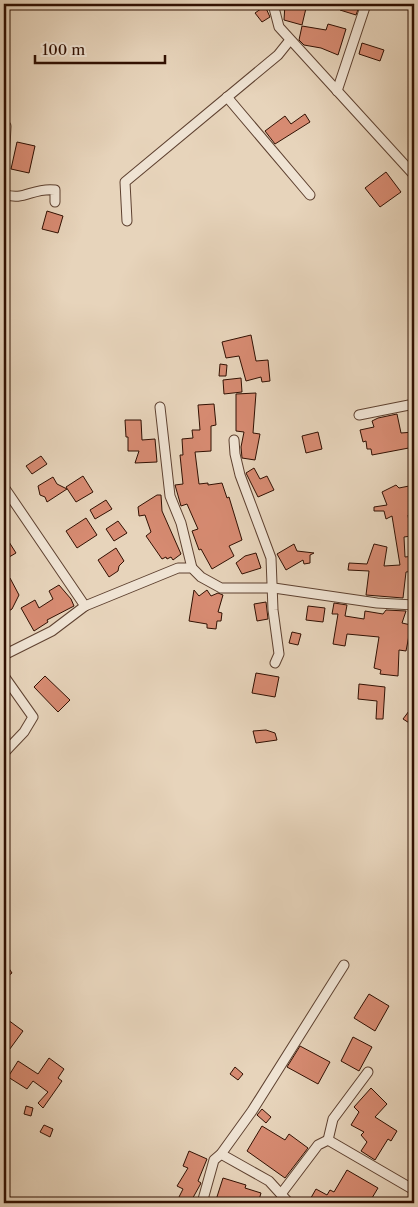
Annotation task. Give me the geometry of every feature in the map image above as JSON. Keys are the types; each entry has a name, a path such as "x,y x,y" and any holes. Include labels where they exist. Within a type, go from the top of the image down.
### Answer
{"street":[{"path":"272,4 279,27 414,175"},
{"path":"337,91 366,4"},
{"path":"126,220 125,182 278,56 290,40"},
{"path":"227,97 310,195"},
{"path":"4,168 6,126"},
{"path":"4,194 21,197 42,188 55,190 55,202"},
{"path":"359,414 414,404"},
{"path":"160,407 170,496 181,523 192,568 201,577 221,588 274,588 377,603 414,605"},
{"path":"234,440 240,475 271,558 279,654 274,663"},
{"path":"4,487 85,606"},
{"path":"4,655 52,631 85,606 178,568 192,568"},
{"path":"4,676 33,717 24,732 4,753"},
{"path":"202,1203 214,1160 221,1154 252,1111 344,965"},
{"path":"281,1194 318,1146 328,1140 333,1119 368,1072"},
{"path":"328,1140 414,1190"},
{"path":"221,1154 269,1181 289,1203"},
{"path":"4,1196 7,1203"}],"building":[{"path":"285,4 307,4 302,25 284,20"},
{"path":"342,4 360,4 356,15 340,10"},
{"path":"265,6 270,17 262,22 255,13"},
{"path":"328,24 346,29 338,55 321,48 304,45 299,40 302,26 326,30"},
{"path":"362,43 384,50 380,61 359,54"},
{"path":"305,114 310,122 275,144 265,131 285,116 291,124"},
{"path":"17,142 35,146 29,173 11,169"},
{"path":"386,172 401,192 380,207 365,188"},
{"path":"47,211 63,216 58,233 42,229"},
{"path":"251,335 256,361 268,360 270,381 262,382 261,377 246,381 239,356 226,358 222,342"},
{"path":"220,364 227,365 226,376 219,376"},
{"path":"241,378 242,392 224,394 223,380"},
{"path":"256,393 253,433 260,434 255,460 242,458 241,447 244,432 236,431 236,394"},
{"path":"214,404 216,425 211,426 211,451 195,452 199,484 222,483 227,498 229,497 242,540 229,546 234,556 212,569 201,549 199,550 192,531 198,529 187,504 181,506 175,485 183,484 180,455 183,455 182,439 193,438 192,430 200,430 198,405"},
{"path":"397,414 401,433 414,432 414,447 372,455 371,449 367,449 366,441 363,442 360,430 374,427 372,421 378,418"},
{"path":"125,420 141,420 142,440 155,439 157,462 135,463 139,451 128,451"},
{"path":"318,432 322,449 306,453 302,436"},
{"path":"41,456 47,464 32,474 26,466"},
{"path":"254,468 260,479 267,476 274,490 258,497 246,473"},
{"path":"83,476 93,492 76,502 66,487"},
{"path":"53,477 57,484 67,489 47,502 45,497 40,495 38,486"},
{"path":"396,485 399,488 414,485 414,507 411,508 412,514 408,515 411,536 404,537 405,557 414,556 414,571 406,572 403,598 366,595 369,571 348,570 349,563 367,564 374,544 387,547 384,566 400,565 392,516 386,519 384,511 374,511 374,507 387,505 382,492"},
{"path":"157,495 161,495 162,511 181,554 173,560 171,557 162,559 146,536 151,532 145,515 139,516 138,507"},
{"path":"106,500 112,509 95,519 90,510"},
{"path":"86,518 97,535 77,548 66,531"},
{"path":"118,521 127,533 114,541 106,529"},
{"path":"4,534 16,553 4,560"},
{"path":"294,544 297,551 314,553 310,555 310,563 304,564 303,560 286,570 277,554"},
{"path":"116,548 124,561 119,566 118,571 109,577 98,560"},
{"path":"256,553 261,568 242,574 236,563 245,556"},
{"path":"10,578 19,595 12,609 4,614 4,582"},
{"path":"59,585 71,599 74,606 47,620 48,622 34,631 21,608 35,600 39,608 53,599 49,591"},
{"path":"194,590 199,596 207,590 211,596 218,593 223,595 218,612 222,613 221,621 217,621 216,629 207,628 207,624 189,621"},
{"path":"266,602 268,619 257,621 254,604"},
{"path":"334,603 347,605 345,616 364,619 365,611 383,614 386,610 406,611 402,623 411,625 406,651 399,650 398,676 380,674 381,670 374,668 379,637 347,634 345,646 333,644 338,614 332,614"},
{"path":"308,606 325,608 323,622 306,620"},
{"path":"292,632 301,634 298,645 289,643"},
{"path":"256,673 279,677 275,697 252,693"},
{"path":"45,676 70,700 58,712 34,687"},
{"path":"359,684 385,687 383,719 376,719 377,701 358,699"},
{"path":"409,711 414,714 414,726 403,719"},
{"path":"4,729 10,737 4,744"},
{"path":"266,730 275,733 277,740 256,743 253,731"},
{"path":"4,961 12,973 4,979"},
{"path":"369,994 389,1006 375,1031 354,1018"},
{"path":"4,1017 23,1031 4,1057"},
{"path":"353,1037 372,1047 359,1071 341,1061"},
{"path":"300,1046 330,1062 318,1084 287,1067"},
{"path":"49,1058 64,1069 58,1078 62,1081 43,1108 38,1103 48,1092 33,1081 27,1089 8,1077 18,1061 38,1074"},
{"path":"235,1067 243,1074 238,1080 230,1074"},
{"path":"371,1088 387,1104 375,1117 397,1131 391,1141 388,1139 375,1160 361,1151 367,1142 361,1135 364,1132 351,1125 359,1112 354,1107"},
{"path":"26,1106 33,1108 31,1116 24,1114"},
{"path":"262,1109 271,1117 266,1123 257,1115"},
{"path":"44,1125 53,1129 50,1137 40,1132"},
{"path":"262,1126 285,1140 289,1134 308,1148 285,1178 247,1151"},
{"path":"189,1151 207,1159 198,1181 201,1183 190,1203 176,1203 183,1189 177,1186 188,1168 183,1166"},
{"path":"347,1170 378,1188 369,1203 308,1203 316,1189 327,1195 330,1190 334,1192"},
{"path":"223,1178 246,1185 245,1188 261,1193 258,1203 215,1203"}]}
